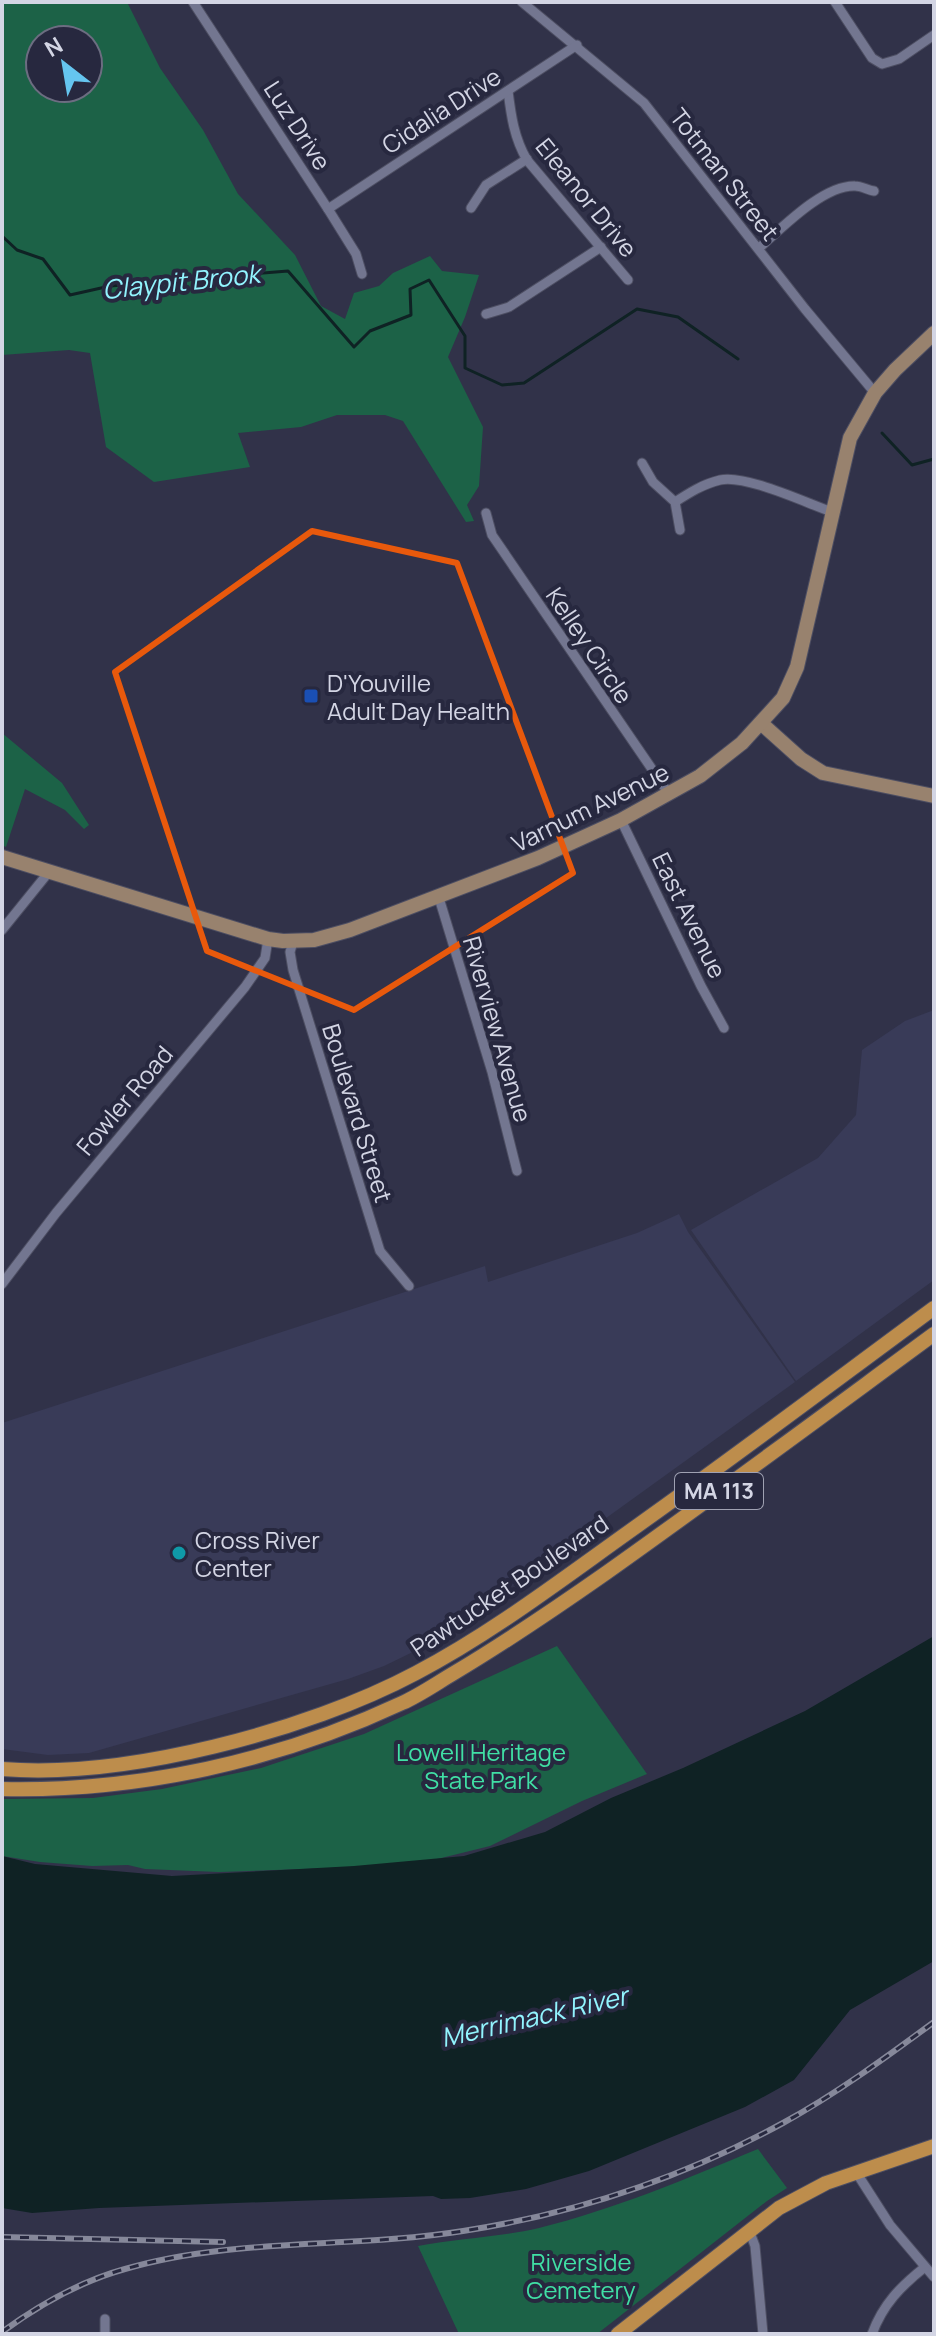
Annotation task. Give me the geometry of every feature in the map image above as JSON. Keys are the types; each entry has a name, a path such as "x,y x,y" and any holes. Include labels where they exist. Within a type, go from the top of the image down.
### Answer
{"main road":[{"name":"Varnum Avenue","path":"2,857 268,939 293,942 331,936 439,898 557,851 669,794 717,764 762,724 783,698 797,667 850,438 875,393 934,333"},
{"path":"762,724 801,759 823,773 934,796"},
{"name":"Pawtucket Boulevard","path":"2,1769 71,1769 196,1751 314,1717 416,1673 523,1607 934,1308"},
{"name":"Pawtucket Boulevard","path":"2,1789 56,1790 136,1782 195,1771 265,1754 345,1728 405,1702 543,1617 934,1334"},
{"path":"618,2334 749,2230 805,2193 934,2146"}],"street":[{"name":"Luz Drive","path":"193,2 356,254 362,274"},
{"name":"Totman Street","path":"522,2 644,103 875,393"},
{"path":"835,2 872,58 882,64 899,59 934,35"},
{"name":"Cidalia Drive","path":"328,209 577,45"},
{"name":"Eleanor Drive","path":"508,91 512,125 520,149 628,280"},
{"path":"471,208 486,185 527,159"},
{"path":"759,248 790,221 837,189 857,186 874,191"},
{"path":"486,314 509,307 601,247"},
{"path":"642,463 653,482 675,502 680,530"},
{"path":"675,502 700,487 722,479 744,480 832,512"},
{"name":"Kelley Circle","path":"486,513 492,535 669,794"},
{"name":"East Avenue","path":"621,820 724,1028"},
{"path":"2,930 48,873"},
{"name":"Riverview Avenue","path":"439,898 492,1072 517,1171"},
{"name":"Fowler Road","path":"2,1284 56,1213 245,987 265,958 268,939"},
{"name":"Boulevard Street","path":"293,942 290,952 293,970 380,1251 409,1286"},
{"path":"856,2172 890,2225 934,2277"},
{"path":"749,2230 755,2246 763,2334"},
{"path":"872,2334 896,2291 925,2267"},
{"path":"105,2319 105,2334"}],"highlighted area":[{"path":"312,531 457,563 573,873 354,1010 207,951 115,672"}],"shaded area":[{"path":"934,1010 934,1280 796,1381 691,1230 818,1158 856,1115 862,1050 905,1021"},
{"path":"679,1214 688,1232 795,1382 509,1588 419,1649 384,1666 89,1753 48,1755 2,1749 2,1423 485,1266 488,1282 637,1233"}],"green space":[{"path":"2,2 127,2 160,68 203,130 238,194 295,255 321,306 345,319 354,293 379,286 393,273 430,256 442,271 479,275 448,357 483,427 479,486 467,505 474,521 466,522 403,421 385,415 337,415 301,427 238,433 250,467 154,482 106,447 90,353 69,350 2,355"},
{"path":"2,733 62,783 89,825 84,829 65,810 25,789 6,847 2,845"},
{"name":"Lowell Heritage State Park","path":"557,1646 647,1774 582,1801 490,1846 413,1865 219,1872 145,1869 128,1865 92,1866 2,1856 2,1799 93,1798 162,1789 261,1768 364,1734"},
{"name":"Riverside Cemetery","path":"758,2149 787,2188 597,2334 459,2334 418,2246 539,2228 650,2193"}],"water":[{"name":"Merrimack River","path":"934,1636 934,1961 850,2010 794,2080 745,2107 589,2171 526,2189 470,2198 441,2199 433,2196 32,2213 2,2208 2,1856 35,1864 172,1876 354,1866 464,1856 545,1832 611,1798 805,1711"}],"waterway":[{"name":"Claypit Brook","path":"2,236 17,250 43,259 70,295 110,286 288,271 354,347 370,331 411,315 410,289 429,280 465,336 465,368 502,385 524,383 637,309 678,317 738,359"},
{"name":"Claypit Brook","path":"882,433 912,465 934,459"}],"railway":[{"path":"2,2332 77,2287 109,2274 166,2259 250,2248 463,2231 546,2215 628,2191 707,2160 803,2112 934,2022"},
{"path":"2,2237 223,2242"}],"place":[{"name":"D'Youville Adult Day Health","path":"311,696"},
{"name":"Cross River Center","path":"179,1553"}]}
